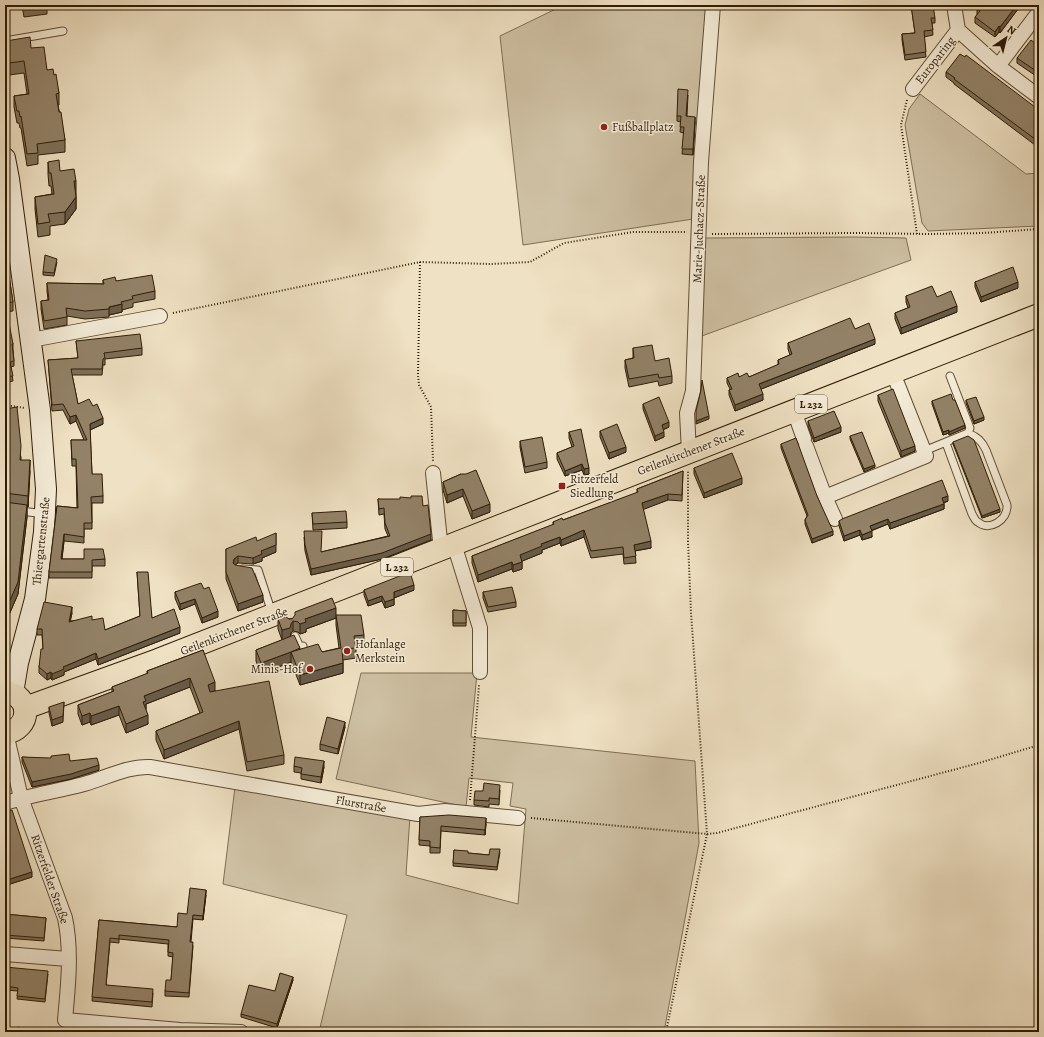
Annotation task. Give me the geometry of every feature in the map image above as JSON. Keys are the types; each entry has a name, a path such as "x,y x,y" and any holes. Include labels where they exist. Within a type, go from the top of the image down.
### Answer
{"main road":[{"name":"Thiergartenstraße","path":"5,158 40,410 46,489 42,552 35,599 15,662 14,698"},
{"name":"Geilenkirchener Straße","path":"14,698 158,660 282,614 448,547 1039,315"},
{"path":"6,733 19,727 23,722 25,715 14,698"}],"street":[{"name":"Marie-Juchacz-Straße","path":"689,452 687,413 693,391 701,162 713,5"},
{"name":"Europaring","path":"954,5 958,30 998,66 1039,97"},
{"path":"998,66 1039,12"},
{"name":"Europaring","path":"913,89 958,30"},
{"path":"31,340 160,316"},
{"path":"825,497 926,456 893,373"},
{"path":"794,411 825,497 835,519"},
{"path":"433,472 448,547 480,628 480,672"},
{"name":"Ritzerfelder Straße","path":"6,733 21,798 65,918 68,933 65,1020 180,1030 241,1032"},
{"name":"Flurstraße","path":"5,803 85,784 141,766 418,814 445,810 518,818"},
{"path":"5,954 68,959"}],"lane":[{"path":"5,41 64,31"},
{"path":"950,376 970,428 968,433"},
{"path":"924,451 968,433 976,436 982,442 986,450 1007,505 1006,515 1002,520 988,526 977,522 972,514 946,443"},
{"path":"5,509 45,514"},
{"path":"238,568 258,570 282,614"},
{"path":"295,636 300,647 303,646"}],"path":[{"path":"913,89 905,103 901,125 917,234"},
{"path":"160,316 420,262 491,264 530,262 564,243 632,232 678,231 713,234 917,234 983,233 1039,229"},
{"path":"420,262 418,375 419,385 431,407 433,472"},
{"path":"5,405 25,408"},
{"path":"666,1032 707,834 691,613 688,542 689,452"},
{"path":"469,813 480,672"},
{"path":"518,818 707,834 717,833 971,765 1039,745"}],"shaded area":[{"name":"Fußballplatz","path":"564,5 707,5 693,219 523,245 500,36"},
{"path":"920,94 1026,174 1039,173 1039,226 928,231 922,223 905,125 909,109"},
{"path":"704,238 906,238 911,260 699,337"},
{"path":"361,673 477,673 471,737 695,761 699,843 664,1032 319,1032 347,915 223,884 235,787 410,816 406,875 518,904 526,809 510,806 513,783 469,778 466,807 336,779"}],"building":[{"path":"911,5 933,5 935,18 931,18 933,30 924,31 926,52 905,55 902,34 915,33"},
{"path":"980,5 1017,5 995,32 975,17 980,11 977,9"},
{"path":"30,37 31,48 44,47 47,70 53,69 54,75 56,74 59,93 56,94 59,112 61,112 65,140 37,144 38,153 27,154 21,116 20,117 19,111 17,111 14,96 29,94 24,61 9,63 6,41"},
{"path":"1031,40 1039,46 1039,73 1017,58"},
{"path":"960,54 965,57 966,55 1039,110 1039,142 946,72"},
{"path":"678,89 688,90 686,116 695,117 693,149 682,149 684,127 680,127 681,116 677,116"},
{"path":"59,160 60,171 74,169 76,197 65,212 48,214 50,222 38,224 35,197 54,194 48,162"},
{"path":"5,251 13,302 5,303"},
{"path":"45,255 57,259 54,273 43,272"},
{"path":"1013,267 1018,282 981,297 975,282"},
{"path":"152,275 155,291 132,296 133,299 121,302 122,304 109,307 109,309 85,311 66,308 67,317 44,321 41,301 49,300 47,283 104,284 103,280 115,277 116,281"},
{"path":"932,286 937,297 951,291 957,306 901,328 895,313 910,307 906,296"},
{"path":"8,318 13,344 14,361 10,362 13,376 5,377 5,319"},
{"path":"850,318 855,329 869,323 875,339 759,384 763,394 735,405 729,390 732,389 727,378 738,373 739,377 747,373 749,377 779,364 778,360 792,354 788,343"},
{"path":"140,334 142,348 104,353 105,358 103,359 102,369 71,369 78,404 89,399 93,406 97,404 103,418 90,424 92,474 102,474 103,496 91,497 92,523 84,523 84,537 64,534 61,559 84,559 84,549 103,549 105,559 92,560 92,572 49,572 57,506 78,508 76,459 72,459 71,440 87,440 76,415 70,417 63,404 52,405 48,360 78,358 76,341"},
{"path":"652,345 655,361 669,358 672,376 659,378 658,374 629,379 625,360 634,358 633,348"},
{"path":"702,380 709,416 696,421 696,411"},
{"path":"893,389 915,446 901,451 878,395"},
{"path":"951,394 965,425 949,432 949,430 943,432 932,401"},
{"path":"659,397 669,422 662,425 664,432 655,436 643,404"},
{"path":"976,397 984,417 974,421 966,400"},
{"path":"17,407 21,446 20,460 30,460 28,496 5,493 7,442 5,442 5,409"},
{"path":"834,411 841,427 814,438 808,421"},
{"path":"617,424 626,447 609,453 600,431"},
{"path":"581,429 589,468 584,469 582,464 565,471 557,453 574,446 569,432"},
{"path":"862,432 875,465 864,469 850,436"},
{"path":"968,436 974,440 1000,509 982,516 953,442"},
{"path":"542,437 547,462 525,467 520,441"},
{"path":"796,438 817,496 833,531 812,539 805,520 808,515 781,444"},
{"path":"732,453 742,478 704,493 694,468"},
{"path":"476,470 490,504 472,511 463,489 447,495 443,482 461,474 466,474"},
{"path":"683,471 682,495 668,494 642,503 651,541 634,545 636,556 624,558 623,547 591,551 584,530 561,540 560,537 541,544 542,546 520,555 522,562 513,565 512,562 478,575 472,556 554,524 553,522 562,518 563,520 638,492 637,489"},
{"path":"942,480 948,496 942,498 944,504 890,523 888,519 870,526 872,531 862,535 860,530 844,536 839,521 842,519"},
{"path":"411,496 422,496 423,506 428,505 431,534 382,553 311,569 305,545 304,531 322,531 321,552 390,536 385,523 384,508 379,509 378,499 400,499 400,497 411,498"},
{"path":"5,502 27,505 18,582 5,612 6,525"},
{"path":"346,511 347,522 313,524 312,513"},
{"path":"276,533 276,545 261,551 262,554 253,558 238,556 234,559 233,563 235,565 252,568 263,595 238,604 226,572 226,549 256,537 257,541"},
{"path":"137,572 148,572 152,618 174,609 180,627 98,659 96,653 63,667 64,669 52,674 51,672 47,674 39,667 41,649 43,649 42,629 37,629 44,602 72,607 69,622 92,616 92,620 103,618 105,630 140,616"},
{"path":"410,572 414,585 394,592 394,599 385,602 382,596 368,601 364,590"},
{"path":"201,583 204,589 209,587 218,611 202,618 195,599 180,604 175,592"},
{"path":"512,587 516,602 488,607 483,592"},
{"path":"332,598 336,608 305,619 306,622 300,624 293,621 290,628 282,630 278,619 285,616 292,619 295,612"},
{"path":"453,610 466,611 466,623 453,623"},
{"path":"336,615 361,615 364,635 354,636 356,648 342,649 343,663 300,675 291,652 318,644 322,652 341,648"},
{"path":"294,635 300,648 261,663 256,650"},
{"path":"203,650 215,682 208,685 210,692 269,681 284,755 247,762 239,721 164,750 156,731 203,712 190,678 144,696 146,701 143,702 148,715 126,724 119,706 91,716 90,713 82,716 78,705 114,691 112,687 148,673 147,671"},
{"path":"64,702 63,716 52,720 49,707"},
{"path":"327,717 345,722 338,749 320,744"},
{"path":"69,754 70,761 97,758 99,765 71,774 32,782 22,757 51,758 51,756"},
{"path":"295,757 324,761 321,777 301,774 302,768 294,766"},
{"path":"484,783 500,785 499,799 489,798 489,801 474,800 475,791 483,791"},
{"path":"12,810 32,872 7,880 5,874 5,813"},
{"path":"449,815 486,818 485,830 441,826 440,848 430,847 430,841 419,840 420,817"},
{"path":"490,849 500,849 497,867 453,863 454,850 489,855"},
{"path":"190,888 206,890 203,916 193,915 190,942 193,942 189,993 165,991 166,980 171,980 173,953 168,952 169,940 119,935 119,939 110,938 106,985 153,989 152,1002 92,997 99,920 177,927 178,913 187,914"},
{"path":"5,914 46,918 44,938 5,935"},
{"path":"5,967 48,971 45,999 17,996 18,988 5,986"},
{"path":"280,973 293,977 277,1024 241,1014 249,985 275,991"},
{"path":"18,1027 40,1032 17,1032"}],"place":[{"name":"Fußballplatz","path":"604,127"},
{"name":"Ritzerfeld Siedlung","path":"562,486"},
{"name":"Hofanlage Merkstein","path":"347,651"},
{"name":"Minis-Hof","path":"310,669"}]}
